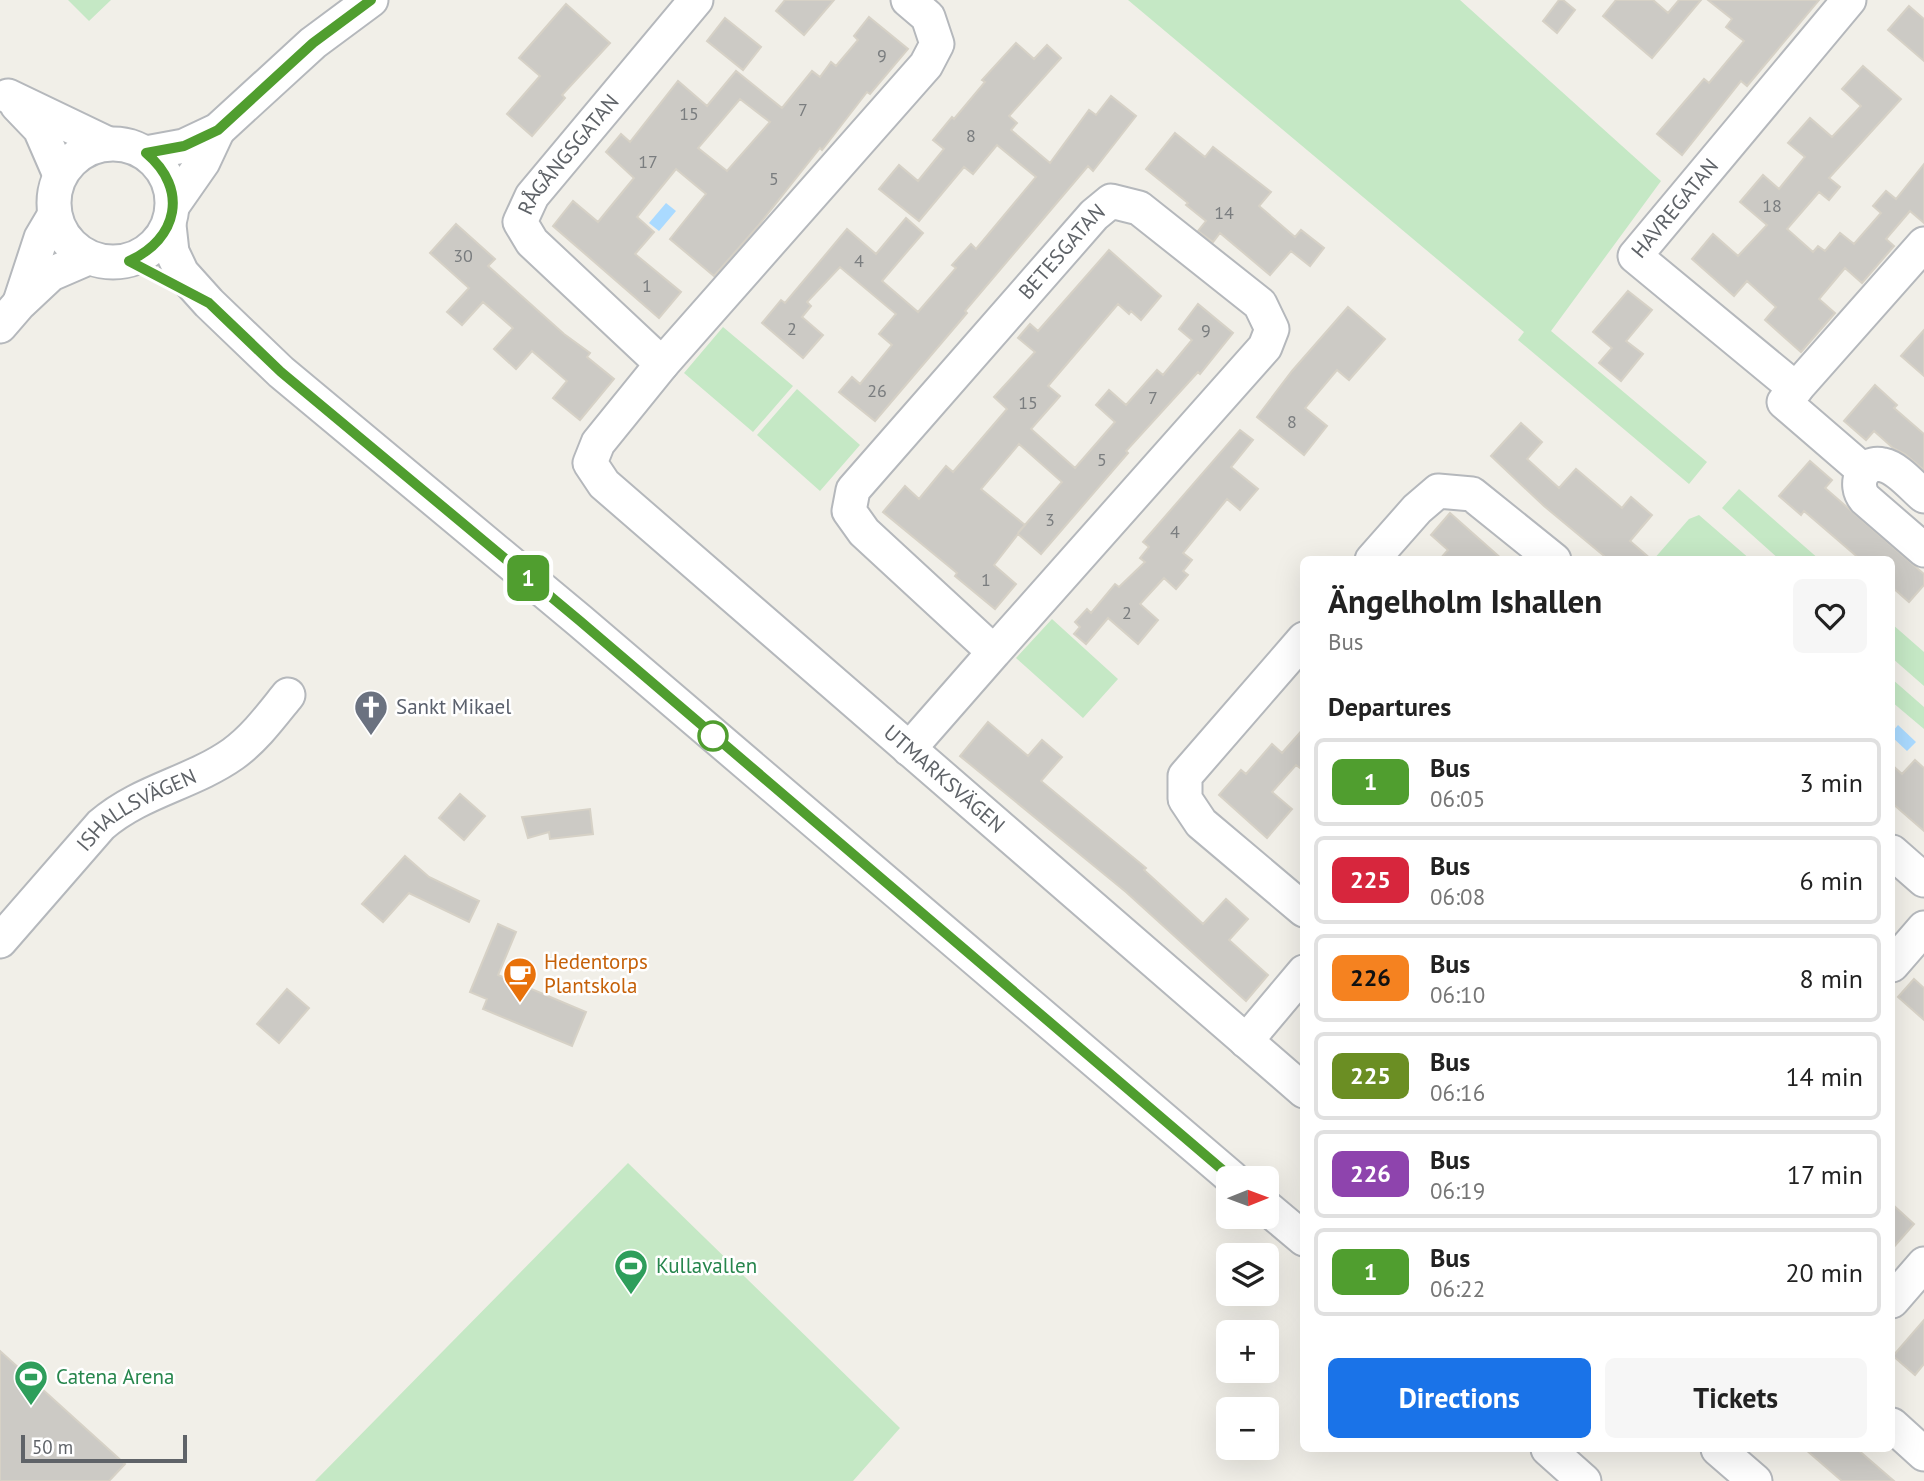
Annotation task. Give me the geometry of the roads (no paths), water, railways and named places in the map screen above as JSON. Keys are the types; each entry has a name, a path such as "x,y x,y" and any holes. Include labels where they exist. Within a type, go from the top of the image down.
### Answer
{"street":[{"path":"146,153 184,146 218,130 313,43 371,0"},
{"name":"RÅGÅNGSGATAN","path":"662,364 532,242 520,222 532,196 696,0"},
{"path":"662,364 926,65 937,44 928,17 908,0"},
{"name":"HAVREGATAN","path":"1796,389 1635,256 1849,0"},
{"path":"4,93 106,144"},
{"path":"4,93 40,129 60,175"},
{"path":"218,130 203,162 171,215 159,241 146,253 129,261 108,263 88,258 73,248 61,233 54,216 54,195 60,175 72,160 88,149 106,144 127,145 146,153 158,163 166,176 171,215 172,251 182,273 209,303 281,372 580,621 1218,1166"},
{"name":"BETESGATAN","path":"909,749 1265,347 1272,329 1260,304 1139,208 1111,201 1094,215 853,490 849,511 864,532 994,652"},
{"path":"9,315 41,238 54,216"},
{"path":"9,315 51,274 88,258"},
{"path":"129,261 209,303"},
{"path":"1864,471 1784,402 1918,262"},
{"name":"UTMARKSVÄGEN","path":"662,364 598,443 590,463 604,484 1300,1088"},
{"path":"1924,496 1887,466 1874,465 1864,471 1859,482 1859,490 1864,498 1924,550"},
{"path":"1376,556 1417,509 1438,491 1472,494 1549,556"},
{"path":"1300,644 1185,776 1185,799 1201,823 1300,908"},
{"name":"ISHALLSVÄGEN","path":"0,941 101,825 117,812 232,755 250,741 288,695"},
{"path":"1895,855 1924,880"},
{"path":"1895,962 1924,928"},
{"path":"1246,1041 1300,977"},
{"path":"1279,1218 1300,1236"},
{"path":"1895,1298 1924,1264"},
{"path":"1895,1428 1924,1454"},
{"path":"1551,1452 1584,1481"},
{"path":"1721,1452 1755,1481"}],"water":[{"path":"666,203 676,211 659,231 649,223"},
{"path":"1898,725 1916,742 1907,751 1895,740 1895,728"}],"place":[{"name":"Sankt Mikael","path":"371,737"},
{"name":"Hedentorps Plantskola","path":"520,1004"},
{"name":"Kullavallen","path":"631,1296"},
{"name":"Catena Arena","path":"31,1407"}]}
